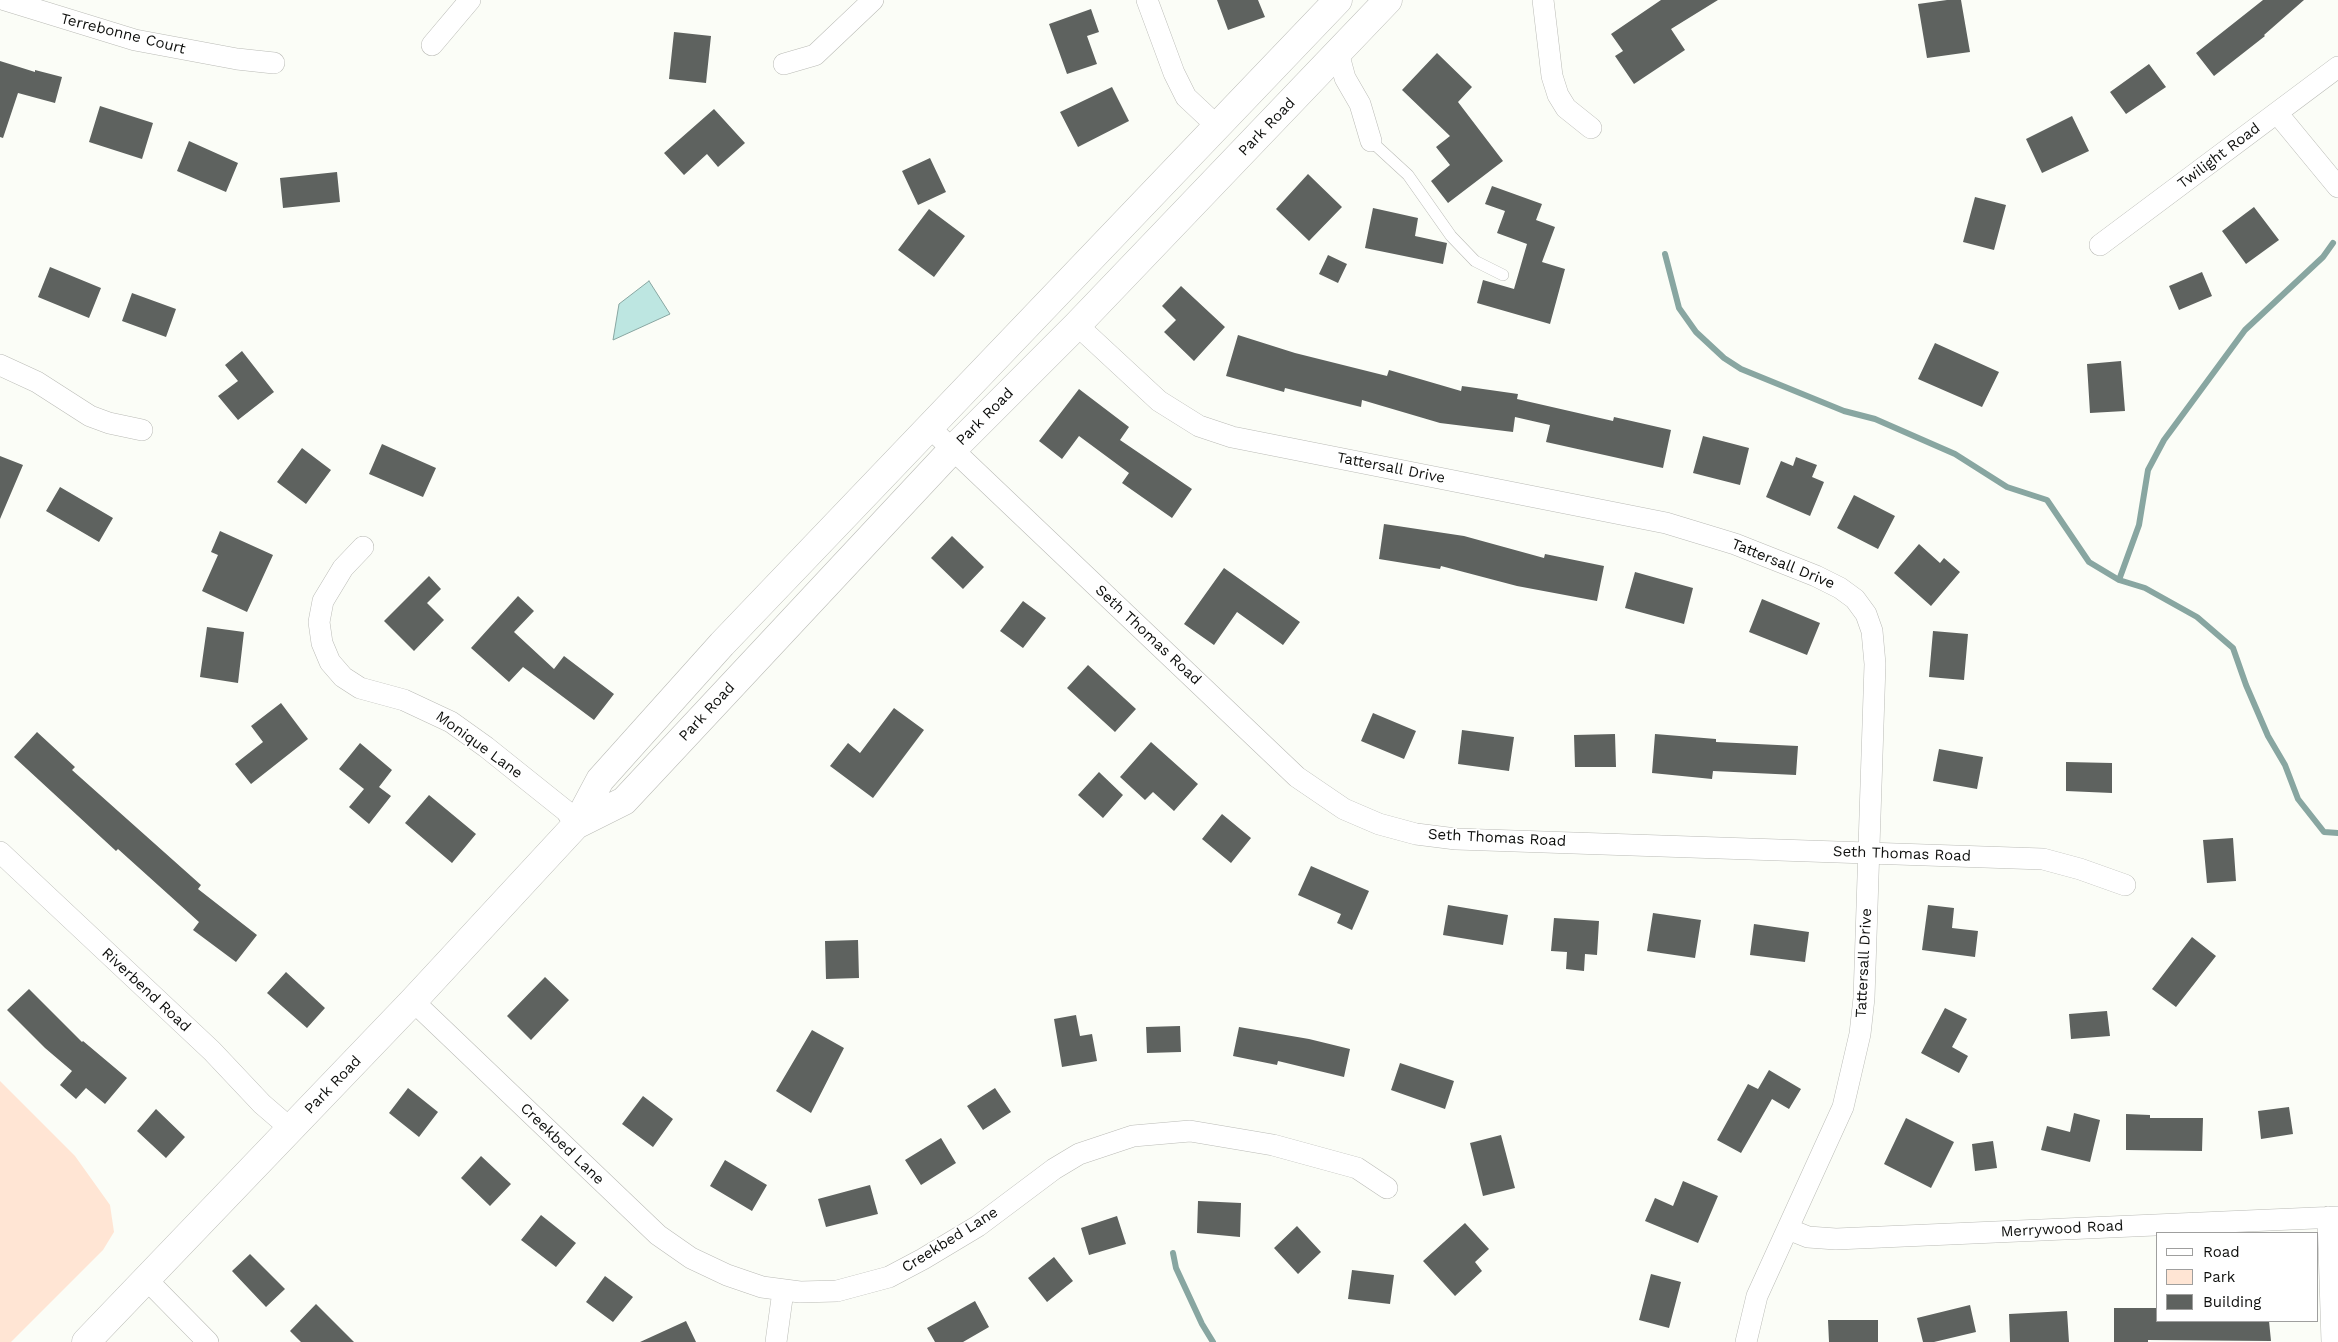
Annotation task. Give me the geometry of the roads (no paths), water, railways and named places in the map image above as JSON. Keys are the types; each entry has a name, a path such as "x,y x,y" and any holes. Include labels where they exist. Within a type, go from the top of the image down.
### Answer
{"main road":[{"name":"Park Road","path":"86,1342 413,1001 576,825 600,780 722,644 1338,0"},
{"name":"Park Road","path":"576,825 624,801 952,450 1077,325 1388,0"}],"street":[{"name":"Terrebonne Court","path":"5,0 135,40 237,59 274,63"},
{"path":"432,45 470,0"},
{"path":"784,64 815,55 873,0"},
{"path":"1147,0 1174,73 1186,97 1218,127"},
{"path":"1542,0 1552,76 1558,95 1566,108 1591,128"},
{"path":"1338,52 1345,78 1360,104 1371,140"},
{"name":"Twilight Road","path":"2100,244 2338,67"},
{"path":"2277,112 2338,187"},
{"name":"Tattersall Drive","path":"1077,325 1158,401 1199,426 1232,437 1666,523 1735,544 1840,588 1855,599 1866,614 1872,631 1876,664 1864,998 1860,1034 1850,1084 1843,1107 1757,1296 1746,1342"},
{"path":"0,365 37,382 90,416 109,423 142,430"},
{"name":"Seth Thomas Road","path":"929,426 952,450 1297,776 1344,809 1379,824 1416,834 1456,838 2043,859 2080,869 2125,885"},
{"name":"Monique Lane","path":"363,547 343,568 323,601 319,622 322,643 330,662 343,677 360,688 404,700 451,722 486,747 559,806 576,825"},
{"name":"Riverbend Road","path":"0,852 212,1051 262,1104 291,1129"},
{"name":"Creekbed Lane","path":"413,1001 658,1235 690,1258 726,1275 762,1287 783,1290 837,1291 889,1277 923,1260 978,1226 1054,1169 1079,1154 1133,1136 1171,1131 1190,1131 1273,1145 1343,1163 1356,1168 1387,1188"},
{"path":"2332,1342 2333,1217"},
{"name":"Merrywood Road","path":"1788,1230 1808,1237 1836,1239 2333,1217"},
{"path":"146,1279 208,1342"},
{"path":"776,1342 783,1290"}],"lane":[{"path":"1371,140 1408,175 1451,236 1475,261 1503,275"}],"water":[{"path":"649,281 670,314 613,340 619,304"}],"waterway":[{"path":"2119,580 2139,525 2148,470 2164,440 2245,330 2323,257 2333,243"},
{"path":"1665,254 1679,308 1696,332 1724,358 1741,369 1844,411 1875,419 1955,454 2007,487 2047,500 2089,562 2119,580 2145,588 2197,617 2233,648 2246,685 2268,736 2285,765 2298,799 2324,832 2338,833"},
{"path":"1173,1253 1176,1268 1202,1324 1213,1342"}]}
